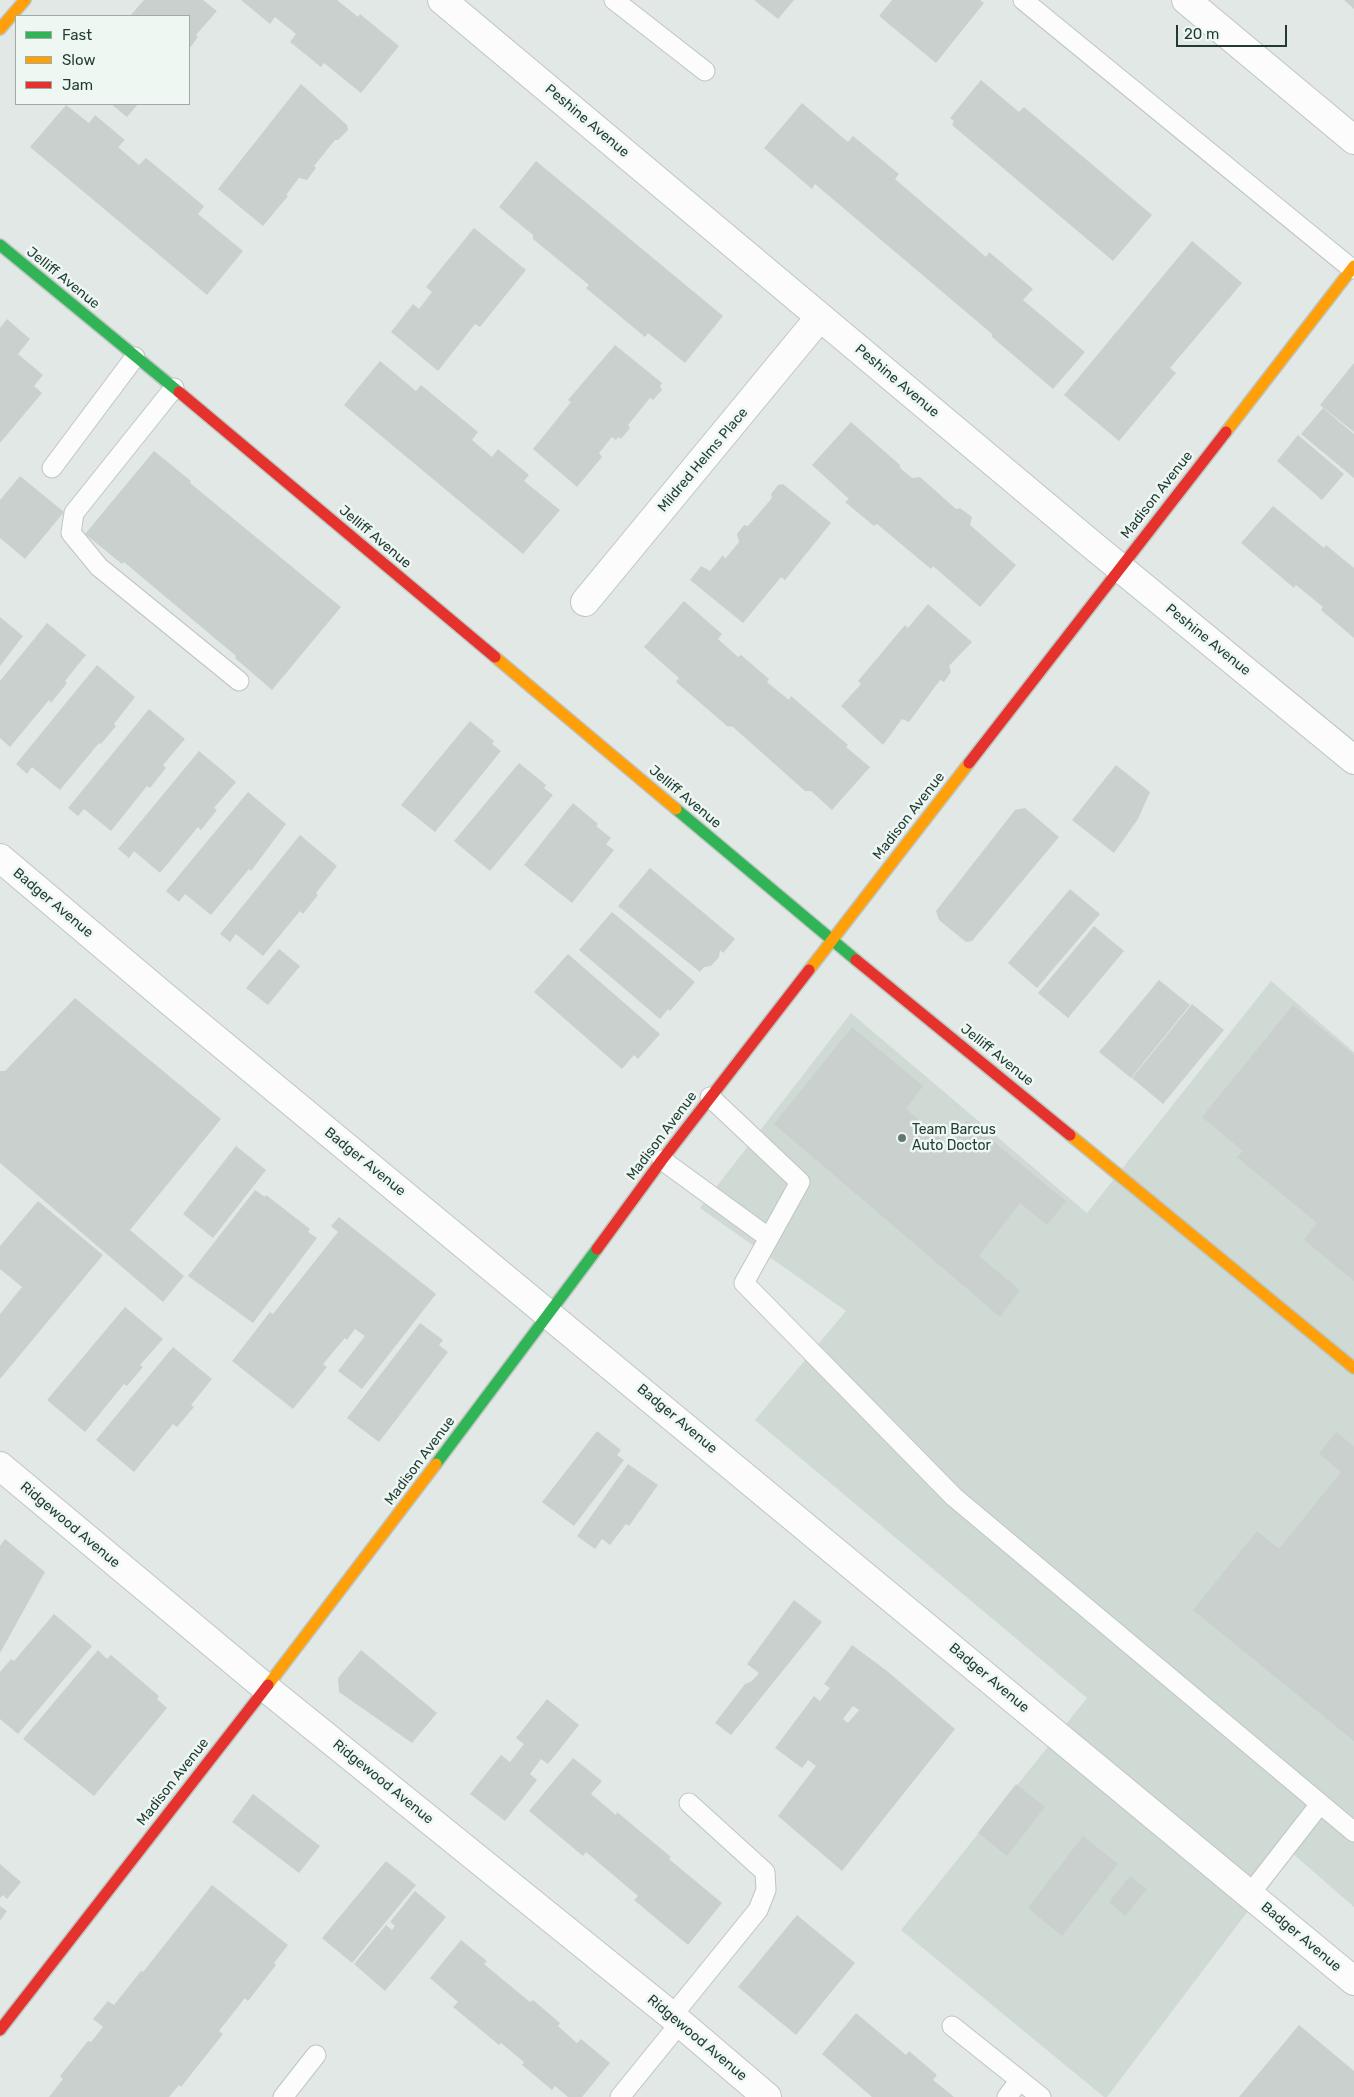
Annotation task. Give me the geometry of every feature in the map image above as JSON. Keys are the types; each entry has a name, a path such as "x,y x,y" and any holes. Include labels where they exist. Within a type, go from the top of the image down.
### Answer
{"street":[{"path":"0,29 25,0"},
{"name":"Peshine Avenue","path":"443,0 1120,568 1354,760"},
{"path":"1186,0 1354,140"},
{"name":"Jelliff Avenue","path":"0,245 174,388 832,940 1354,1368"},
{"name":"Madison Avenue","path":"0,2030 266,1688 550,1314 710,1097 1353,267"},
{"name":"Mildred Helms Place","path":"585,602 820,317"},
{"name":"Badger Avenue","path":"0,858 166,998 1354,1981"},
{"name":"Ridgewood Avenue","path":"0,1466 266,1688 676,2019 767,2097"}],"lane":[{"path":"614,0 704,71"},
{"path":"1023,0 1353,267"},
{"path":"52,468 135,357"},
{"path":"174,388 74,513 71,533 99,567 239,681"},
{"path":"710,1097 800,1182 744,1283 954,1497 1354,1832"},
{"path":"662,1160 769,1238"},
{"path":"620,2097 758,1910 766,1890 765,1872 689,1803"},
{"path":"1250,1894 1320,1804"},
{"path":"952,2026 1041,2097"},
{"path":"283,2097 316,2055"},
{"path":"1007,2097 1020,2080"}],"shaded area":[{"path":"1271,981 1354,1052 1354,1907 1292,1853 1107,2097 1104,2097 901,1930 1087,1698 755,1420 846,1311 700,1208 851,1013 1087,1213"}],"building":[{"path":"144,0 203,0 217,11 196,35 198,37 190,48 190,15 131,15"},
{"path":"241,0 337,0 358,17 360,14 399,46 361,93 324,63 321,67 290,42 296,34 275,17 270,24"},
{"path":"754,0 794,0 778,19"},
{"path":"892,0 980,0 984,3 936,63 879,16"},
{"path":"1344,0 1354,0 1354,9"},
{"path":"981,80 1019,112 1024,107 1152,215 1113,261 952,125 954,121 950,118"},
{"path":"301,84 347,125 348,130 338,140 335,140 314,166 316,168 307,180 299,178 286,195 288,196 263,226 218,189"},
{"path":"802,103 848,142 853,136 899,174 895,179 986,257 989,252 1033,289 1023,300 1085,352 1053,389 992,337 992,334 815,184 812,189 764,148"},
{"path":"66,105 89,123 95,115 125,140 118,147 139,165 146,158 204,206 198,214 243,251 207,295 30,147"},
{"path":"112,105 137,105 127,117"},
{"path":"536,161 723,316 685,363 648,333 645,337 586,288 589,285 533,239 533,235 499,207"},
{"path":"474,228 526,270 480,327 475,324 438,371 391,332 413,304 419,309 432,292 426,287"},
{"path":"1192,241 1242,283 1170,368 1176,373 1119,441 1064,395"},
{"path":"7,319 30,339 18,354 43,375 34,386 42,393 0,443 0,328"},
{"path":"615,345 662,383 660,386 662,390 653,400 650,398 628,425 630,428 621,439 618,437 616,440 612,437 599,453 602,457 577,487 533,449 571,402 568,400"},
{"path":"380,361 416,391 421,385 478,432 472,440 492,457 498,449 529,475 524,481 560,510 523,554 344,405"},
{"path":"1354,363 1354,432 1320,405"},
{"path":"1323,408 1354,434 1354,478 1301,434"},
{"path":"851,422 912,478 920,477 956,509 960,508 972,517 970,525 1016,565 980,607 933,566 931,569 877,524 874,526 845,502 849,499 812,465"},
{"path":"1298,435 1344,474 1322,500 1277,461"},
{"path":"154,451 191,481 190,483 341,607 272,690 235,658 236,656 124,562 122,564 85,534"},
{"path":"20,476 64,512 25,559 0,538 0,500"},
{"path":"783,484 831,523 785,580 781,577 743,623 690,580 701,566 710,571 723,555 725,559 739,542 737,534 744,525 748,526 772,498 771,494 778,485"},
{"path":"1273,506 1324,548 1326,545 1354,568 1354,638 1321,610 1323,607 1296,585 1294,588 1241,543"},
{"path":"684,601 722,634 718,639 738,657 741,655 769,679 767,682 789,700 791,696 848,745 846,747 870,767 832,810 811,791 805,791 733,727 727,726 676,682 679,678 644,647"},
{"path":"928,604 972,642 949,666 951,672 944,682 940,680 909,722 902,719 883,745 841,706 861,684 858,681 905,625 908,628"},
{"path":"0,617 23,636 0,666"},
{"path":"47,623 86,655 65,681 67,683 51,703 49,700 10,747 0,738 0,681"},
{"path":"97,665 135,697 114,724 116,726 101,744 99,743 60,790 32,767 27,774 16,764"},
{"path":"149,709 185,739 163,765 166,768 150,788 147,786 111,831 84,809 78,816 68,808"},
{"path":"470,721 494,741 492,744 501,751 435,832 401,805"},
{"path":"199,751 236,782 214,808 217,810 201,830 198,827 160,873 134,851 129,858 118,849"},
{"path":"519,763 546,785 544,788 553,795 490,871 454,841"},
{"path":"1116,765 1150,792 1138,819 1114,853 1072,820"},
{"path":"248,792 286,824 251,871 249,869 211,915 185,894 179,902 166,891"},
{"path":"573,803 611,838 606,844 614,850 572,903 524,865"},
{"path":"1025,808 1059,837 972,941 966,942 939,920 936,911 1015,810"},
{"path":"300,835 337,866 316,893 318,895 303,914 300,911 263,956 236,934 230,942 220,934"},
{"path":"650,868 735,939 723,953 720,950 719,957 711,966 704,967 700,972 618,906"},
{"path":"1070,889 1100,914 1037,988 1008,963"},
{"path":"612,912 695,982 670,1011 668,1009 660,1019 579,950"},
{"path":"1094,926 1124,951 1068,1018 1038,993"},
{"path":"279,949 300,966 268,1005 246,988"},
{"path":"568,954 660,1034 638,1059 634,1055 622,1069 534,992"},
{"path":"1159,980 1190,1005 1131,1078 1099,1052"},
{"path":"75,998 221,1119 130,1230 184,1276 163,1302 0,1163 0,1071 5,1071"},
{"path":"1192,1004 1224,1030 1163,1104 1132,1078"},
{"path":"1293,1005 1354,1055 1354,1281 1304,1240 1317,1223 1237,1157 1243,1151 1202,1117"},
{"path":"852,1027 923,1086 906,1109 948,1145 967,1120 1066,1201 1047,1225 1020,1203 979,1256 1020,1290 1000,1317 774,1124"},
{"path":"236,1146 266,1170 213,1238 183,1214"},
{"path":"255,1190 265,1197 266,1195 310,1229 308,1232 317,1238 253,1323 188,1276"},
{"path":"38,1201 103,1255 0,1379 0,1314 22,1287 0,1269 0,1246"},
{"path":"339,1217 436,1294 362,1389 338,1371 365,1336 355,1329 347,1340 345,1338 323,1364 327,1367 293,1409 232,1361 270,1312 273,1314 338,1232 331,1226"},
{"path":"125,1307 163,1339 140,1365 143,1367 127,1386 124,1384 85,1432 47,1400"},
{"path":"420,1323 443,1340 439,1345 448,1352 379,1442 347,1418"},
{"path":"173,1347 212,1379 191,1405 194,1407 177,1427 173,1424 134,1472 96,1440"},
{"path":"597,1431 621,1450 617,1455 624,1460 574,1526 542,1502"},
{"path":"1336,1432 1354,1446 1354,1741 1193,1610 1257,1531 1279,1549 1341,1472 1319,1454"},
{"path":"628,1464 658,1485 629,1526 626,1524 610,1545 602,1539 595,1549 577,1536"},
{"path":"5,1539 45,1572 0,1653 0,1546"},
{"path":"794,1600 822,1622 731,1735 715,1723 745,1684 752,1681 759,1673 747,1664"},
{"path":"54,1614 92,1646 18,1734 0,1719 0,1672 11,1659 14,1661"},
{"path":"852,1645 887,1671 955,1729 842,1871 778,1816 816,1766 808,1760 802,1768 775,1748 814,1696 820,1701 830,1688 824,1684","holes":["853,1706 859,1710 848,1723 843,1719"]},
{"path":"98,1650 107,1659 111,1655 159,1696 157,1699 167,1708 94,1796 23,1739"},
{"path":"361,1650 437,1713 412,1743 339,1692 338,1678"},
{"path":"547,1699 579,1725 548,1764 541,1759 530,1774 537,1780 505,1821 470,1794 501,1755 510,1762 524,1744 516,1738"},
{"path":"573,1758 602,1781 591,1794 616,1815 617,1812 722,1903 688,1945 634,1900 638,1896 586,1852 583,1856 529,1811"},
{"path":"1016,1784 1045,1807 1007,1856 978,1833"},
{"path":"253,1794 320,1846 299,1873 232,1822"},
{"path":"1083,1836 1118,1864 1062,1936 1028,1908"},
{"path":"386,1861 416,1885 352,1963 322,1938"},
{"path":"0,1864 21,1882 7,1899 3,1895 0,1898"},
{"path":"1130,1876 1147,1889 1125,1916 1109,1902"},
{"path":"212,1885 288,1945 274,1963 276,1965 248,2001 245,1998 219,2031 223,2034 181,2087 179,2085 169,2097 49,2097 63,2079 60,2076 88,2041 91,2042 103,2027 93,2019 108,2001 114,2005 141,1971 143,1972"},
{"path":"415,1891 446,1917 385,1991 354,1964 386,1925 392,1930 395,1926 390,1922"},
{"path":"0,1906 7,1911 0,1921"},
{"path":"797,1915 855,1963 796,2035 738,1987"},
{"path":"461,1940 487,1961 484,1964 530,2002 533,2000 560,2023 558,2026 577,2043 581,2039 610,2063 582,2097 568,2097 555,2086 552,2090 522,2065 524,2062 501,2043 499,2045 453,2007 458,2002 430,1978"},
{"path":"856,2013 906,2055 909,2051 937,2075 933,2080 954,2097 872,2097 822,2054"},
{"path":"1299,2025 1354,2071 1354,2097 1239,2097"}],"traffic: fast":[{"path":"0,245 179,392"},
{"path":"676,809 856,960"},
{"path":"436,1464 597,1249"}],"traffic: slow":[{"path":"0,29 25,0"},
{"path":"1226,432 1354,266"},
{"path":"495,657 676,809"},
{"path":"809,970 969,763"},
{"path":"1070,1135 1354,1368"},
{"path":"268,1685 436,1464"}],"traffic: jam":[{"path":"179,392 495,657"},
{"path":"969,763 1226,432"},
{"path":"856,960 1070,1135"},
{"path":"597,1249 662,1160 809,970"},
{"path":"0,2030 268,1685"}],"place":[{"name":"Team Barcus Auto Doctor","path":"902,1138"}]}
